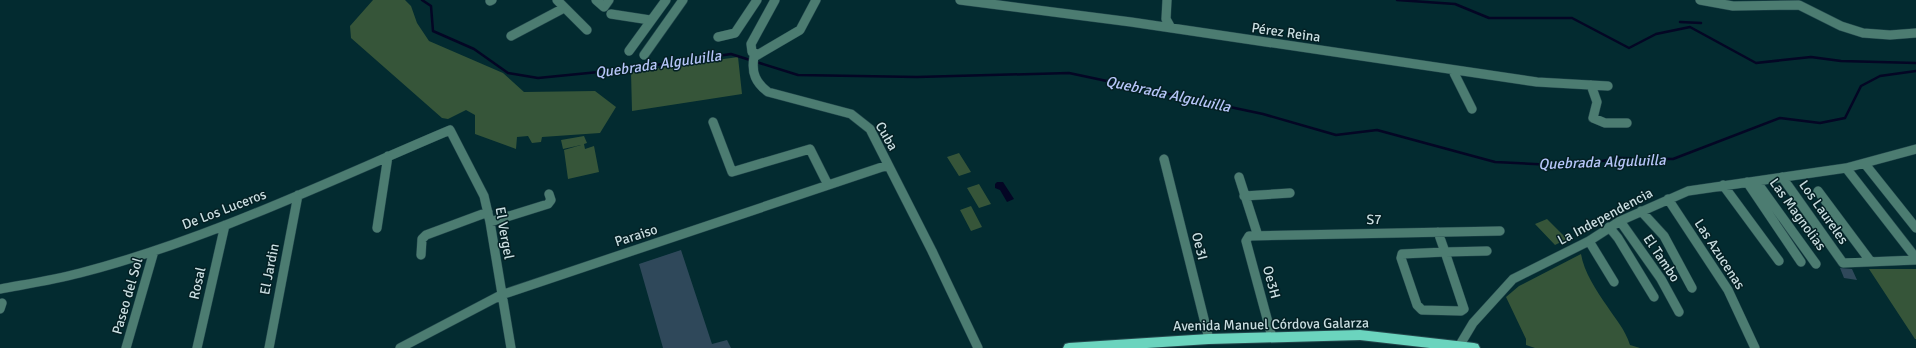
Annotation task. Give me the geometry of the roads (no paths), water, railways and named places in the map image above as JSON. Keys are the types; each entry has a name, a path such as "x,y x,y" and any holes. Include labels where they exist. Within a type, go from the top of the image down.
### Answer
{"main road":[{"name":"Avenida Manuel Córdova Galarza","path":"1069,348 1209,339 1360,335 1474,348"}],"street":[{"path":"557,0 587,30"},
{"path":"596,0 604,7 609,0"},
{"path":"629,52 650,20 666,0"},
{"path":"644,55 683,0"},
{"path":"718,38 735,33 756,0"},
{"path":"775,0 751,44 752,52 757,54 800,30 816,0"},
{"name":"Pérez Reina","path":"960,0 991,2 1453,71 1536,82 1608,86"},
{"path":"1167,0 1166,19 1171,28"},
{"path":"1700,0 1733,6 1799,5 1841,26 1864,33 1890,35 1916,33"},
{"path":"511,36 564,8"},
{"path":"611,14 650,20"},
{"name":"Cuba","path":"757,54 754,57 752,68 754,78 760,86 768,92 851,114 862,120 870,130 978,348"},
{"path":"1453,71 1472,109"},
{"path":"1591,85 1597,102 1593,118 1597,122 1627,123"},
{"path":"713,122 732,172 810,149 828,185"},
{"name":"De Los Luceros","path":"0,289 92,271 154,251 225,225 450,130"},
{"name":"El Vergel","path":"450,130 481,189 488,212 511,348"},
{"name":"La Independencia","path":"1458,347 1476,320 1508,282 1524,272 1589,242 1620,221 1668,199 1695,189 1846,168 1916,149"},
{"path":"376,228 388,156"},
{"name":"Oe3I","path":"1164,159 1209,339"},
{"path":"1865,164 1916,228"},
{"name":"Paraiso","path":"400,348 418,343 501,295 888,165"},
{"path":"1846,168 1916,259"},
{"name":"Oe3H","path":"1239,177 1253,236 1246,241 1272,337"},
{"name":"Los Laureles","path":"1782,177 1843,263 1871,262"},
{"path":"1751,181 1801,262"},
{"name":"Las Magnolias","path":"1751,181 1805,248 1816,264"},
{"path":"1723,185 1779,260"},
{"path":"1818,191 1871,262 1916,259"},
{"path":"1244,196 1290,193"},
{"path":"490,222 548,204 551,200 549,194"},
{"name":"El Jardin","path":"269,348 298,195"},
{"name":"Las Azucenas","path":"1668,199 1728,290 1755,348"},
{"path":"1641,211 1650,217 1662,235 1692,288"},
{"path":"421,255 420,250 422,239 426,235 488,212"},
{"name":"El Tambo","path":"1620,221 1661,279 1679,312"},
{"name":"Rosal","path":"197,348 225,225"},
{"path":"1609,228 1618,238 1654,297"},
{"name":"S7","path":"1253,236 1500,231"},
{"path":"1438,232 1445,252 1464,309 1461,311 1422,310 1417,305 1402,254 1445,252 1487,251"},
{"path":"1589,242 1614,282"},
{"name":"Paseo del Sol","path":"126,348 154,251"}],"water":[{"path":"997,182 1003,182 1014,199 1007,202 1000,190 995,188 995,184"}],"waterway":[{"name":"Quebrada Alguluilla","path":"422,0 431,6 433,31 474,49 508,73 538,78 629,69 731,54 798,75 917,77 1069,73 1263,114 1336,135 1377,130 1495,162 1574,166 1619,158 1673,159 1780,118 1820,123 1845,118 1861,86 1880,76 1916,71"},
{"path":"1397,0 1455,4 1489,18 1572,18 1629,48 1656,34 1690,27 1756,63 1811,57 1841,61 1916,63"},
{"path":"1680,22 1701,23"}]}
